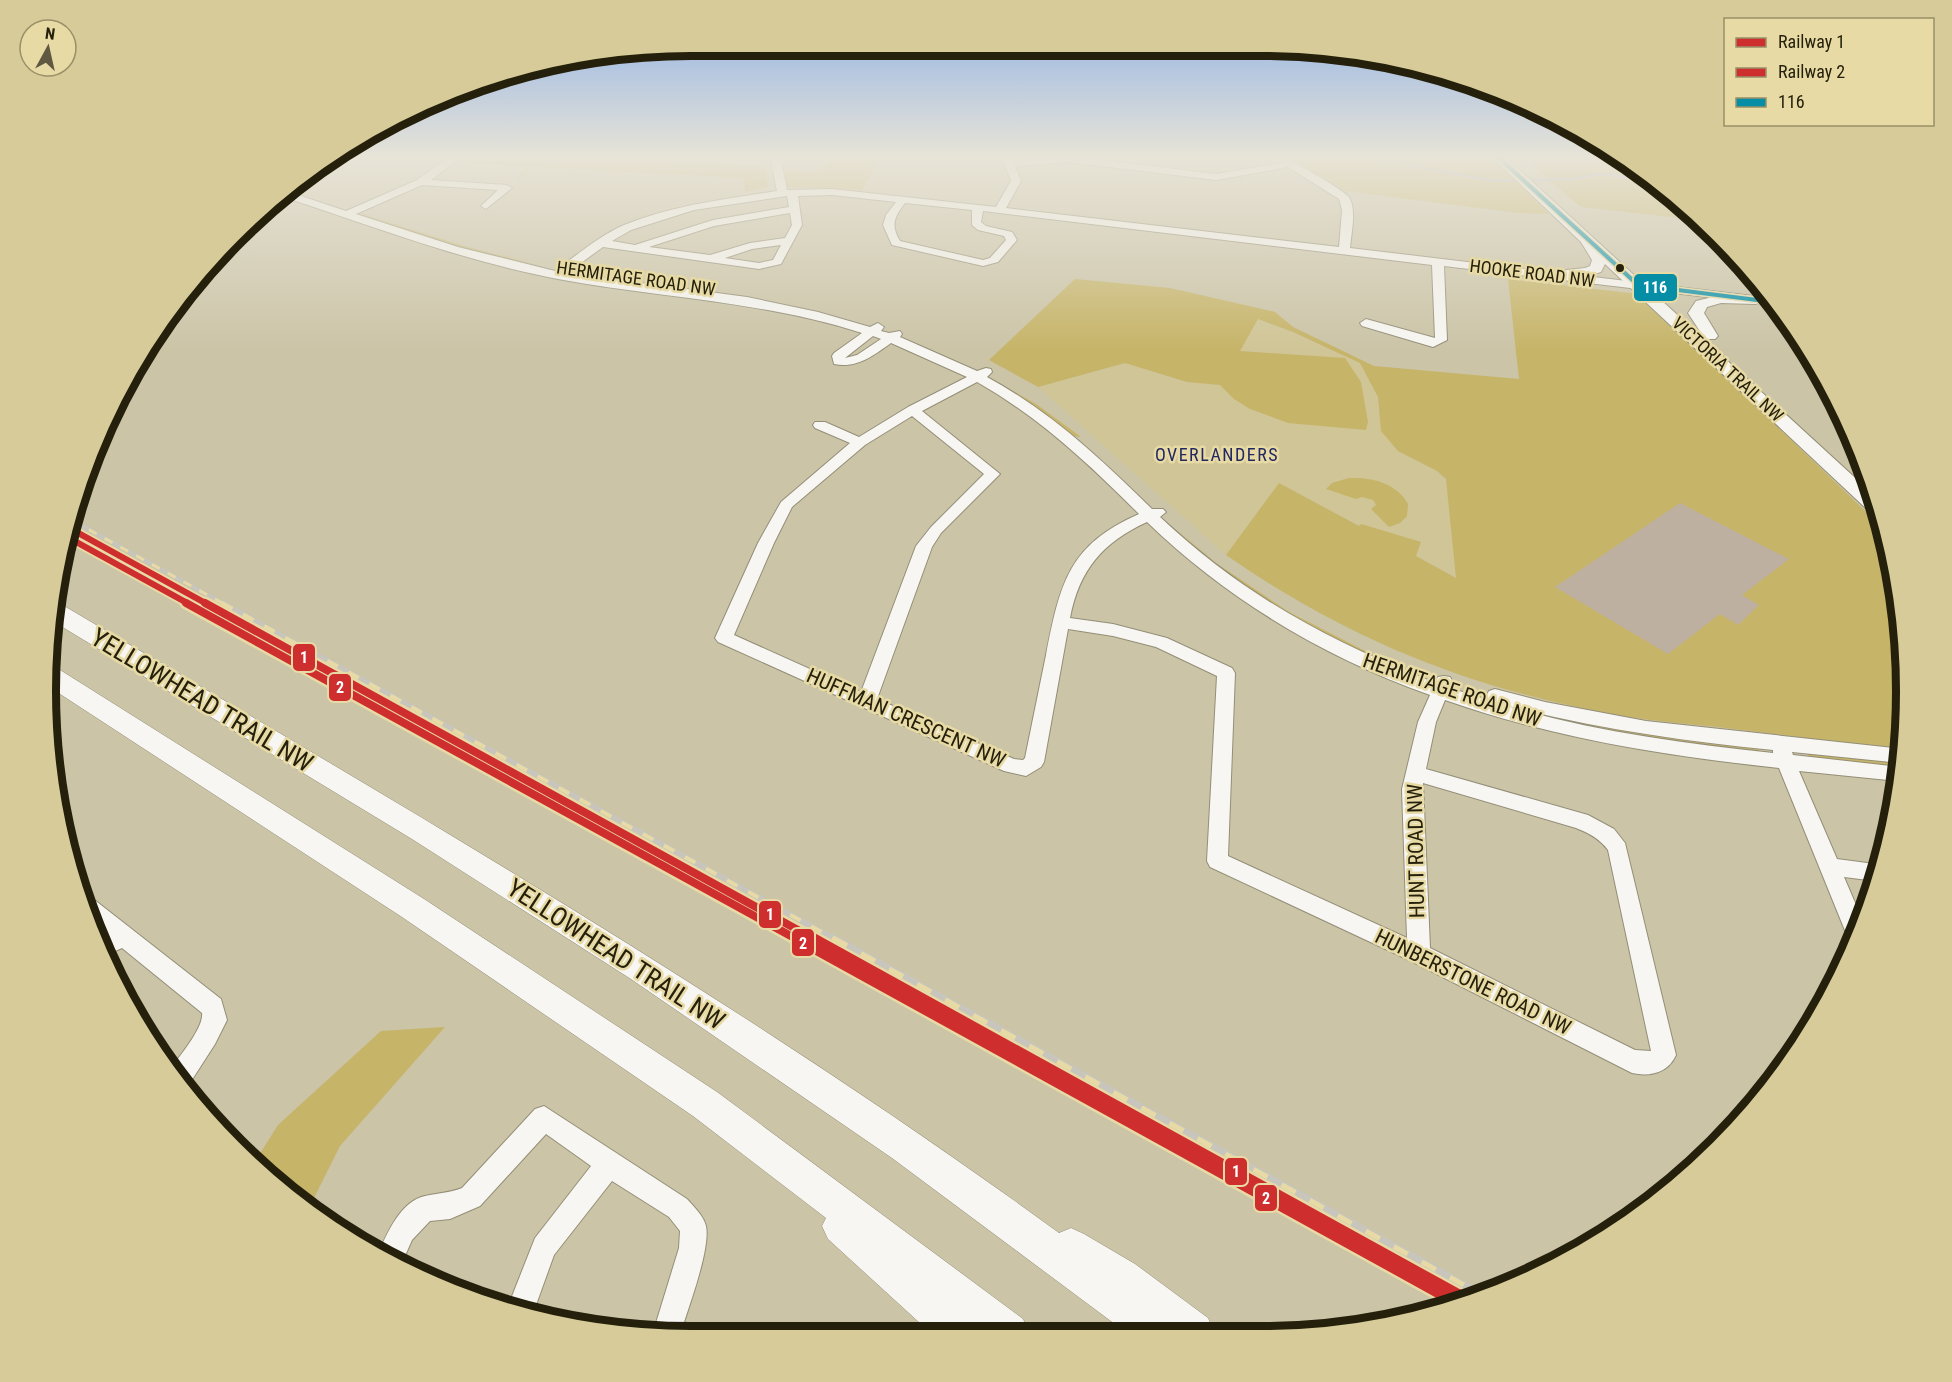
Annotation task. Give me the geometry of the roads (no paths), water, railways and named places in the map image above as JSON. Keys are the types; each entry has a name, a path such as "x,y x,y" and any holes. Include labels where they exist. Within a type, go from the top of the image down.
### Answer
{"highway":[{"name":"YELLOWHEAD TRAIL NW","path":"60,615 494,876 640,968 855,1111 1106,1291 1151,1326"},
{"path":"56,679 413,909 705,1104 998,1326"},
{"path":"705,1104 953,1326"},
{"path":"855,1111 1121,1278 1186,1326"}],"main road":[{"name":"VICTORIA TRAIL NW","path":"1569,220 1583,236 1710,336 1857,471"},
{"name":"VICTORIA TRAIL NW","path":"1574,220 1646,286 1866,498"},
{"path":"1554,275 1587,272 1596,268 1599,260 1596,252 1583,236"},
{"path":"1710,336 1696,313 1701,304 1721,299 1756,300"}],"street":[{"name":"HERMITAGE ROAD NW","path":"376,220 470,254 561,272 770,305 876,329 893,335 936,356 982,374 1023,404 1078,446 1155,513 1200,563 1270,611 1307,633 1364,661 1443,686 1499,710 1589,733 1660,745 1782,753 1893,756"},
{"name":"HOOKE ROAD NW","path":"561,272 601,243 627,228 650,220"},
{"path":"632,250 678,232 721,220"},
{"path":"601,243 632,250 759,266 777,262 790,240 797,220"},
{"path":"887,220 888,232 896,243 983,263 994,260 1012,240 1008,234 982,228 976,220"},
{"name":"HOOKE ROAD NW","path":"1090,220 1762,301"},
{"path":"1344,250 1346,220"},
{"path":"709,260 750,246 790,240"},
{"path":"1366,323 1433,343 1441,340 1438,262"},
{"path":"876,329 838,356 839,360 846,363 858,359 893,335"},
{"name":"HUFFMAN CRESCENT NW","path":"982,374 860,442 786,505 766,543 724,638 1011,766 1026,768 1035,762 1061,622 1077,571 1093,552 1125,525 1155,513"},
{"path":"867,701 924,546 936,530 993,474 914,410"},
{"path":"820,425 860,442"},
{"name":"HUNBERSTONE ROAD NW","path":"1061,622 1113,630 1161,642 1226,673 1217,861 1419,954 1632,1061 1647,1064 1658,1062 1664,1055 1618,849 1611,836 1581,821 1415,773"},
{"name":"HUNT ROAD NW","path":"1419,954 1412,789 1427,723 1443,686"},
{"path":"1782,753 1853,922"},
{"name":"HERMITAGE ROAD NW","path":"1782,753 1891,773"},
{"path":"1831,867 1870,872"},
{"path":"96,913 213,1007 215,1020 183,1072"},
{"path":"108,944 126,936"},
{"path":"393,1252 403,1231 424,1209 450,1206 471,1197 544,1118 609,1164 678,1208 693,1227 692,1248 669,1325"},
{"path":"523,1304 544,1247 609,1164"}],"railway":[{"path":"78,524 224,604"},
{"path":"222,603 836,940"},
{"path":"833,938 1473,1290"}],"rail line":[{"name":"1","path":"76,532 1459,1295"},
{"name":"2","path":"74,541 1448,1298"}],"district":[{"name":"OVERLANDERS","path":"1217,454"}]}
